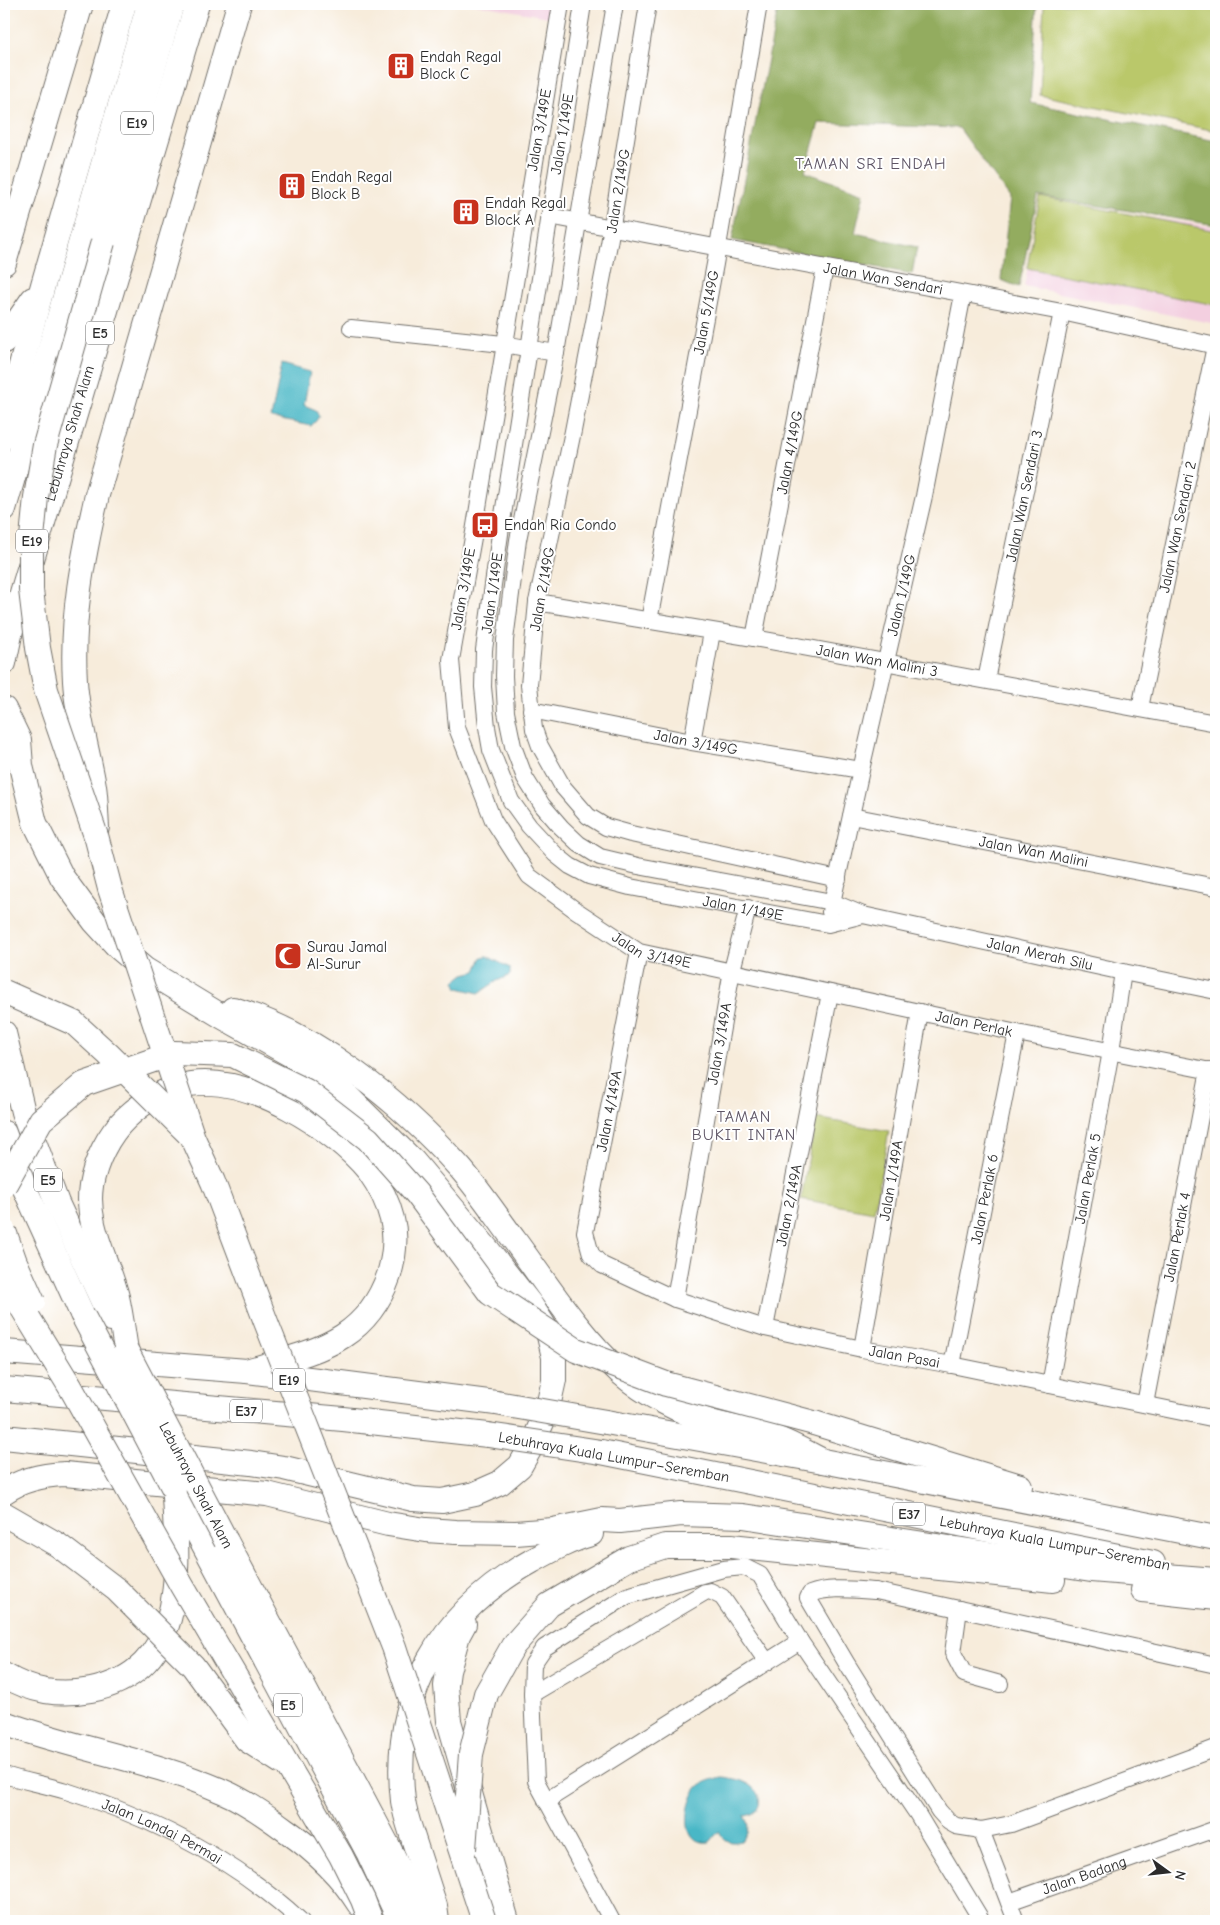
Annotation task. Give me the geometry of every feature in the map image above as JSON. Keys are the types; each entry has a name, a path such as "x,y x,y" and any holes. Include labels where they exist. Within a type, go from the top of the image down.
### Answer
{"highway":[{"path":"4,263 81,4"},
{"path":"4,438 8,413 43,285 124,4"},
{"name":"E19","path":"4,509 148,4"},
{"name":"E19","path":"172,4 45,445 36,496 31,548 34,614 46,690 97,839 110,889 193,1138 213,1182 394,1647 484,1921"},
{"name":"Lebuhraya Shah Alam","path":"4,663 14,620 197,4"},
{"path":"97,839 94,787 82,734 75,681 75,610 84,552 97,495 239,4"},
{"path":"4,341 43,285"},
{"path":"4,709 19,740 21,766 35,822 62,877 83,907 118,947 144,969 223,1017 291,1055 334,1084 376,1122 413,1160 506,1272 548,1332 554,1358 554,1380 547,1411 532,1445 520,1466 500,1483 475,1494 442,1501 413,1499 284,1468 251,1463 4,1437"},
{"path":"4,992 74,1023 193,1138"},
{"path":"188,995 245,1012 282,1027 326,1054 396,1103 460,1168 570,1317 597,1349 622,1373 646,1392 710,1421 767,1435 793,1445 823,1461"},
{"name":"Lebuhraya Shah Alam","path":"4,1034 23,1112 36,1148 57,1203 111,1320 388,1846 423,1921"},
{"path":"14,1187 40,1120 84,1084 174,1053 233,1055 306,1091 368,1139 417,1194 490,1293 576,1350 666,1384 814,1423 1144,1524"},
{"path":"126,1350 117,1296 96,1237 92,1218 91,1186 101,1155 109,1138 120,1124 144,1103 159,1094 191,1084 223,1085 273,1100 319,1126 358,1159 379,1187 392,1219 395,1234 394,1252 390,1269 378,1300 369,1314 344,1336 308,1352 247,1371"},
{"name":"Lebuhraya Shah Alam","path":"4,1133 14,1187 368,1852 400,1921"},
{"path":"4,1173 14,1187"},
{"path":"4,1231 15,1262 71,1388"},
{"path":"4,1278 71,1388 182,1586 341,1856 363,1900 370,1921"},
{"name":"E37","path":"4,1352 247,1371 496,1403 823,1461 1216,1538"},
{"name":"Lebuhraya Kuala Lumpur–Seremban","path":"4,1389 343,1419 488,1435 601,1452 1216,1576"},
{"path":"4,1492 26,1480 45,1475 65,1474 267,1494 388,1524 426,1530 486,1534 553,1530 602,1520 620,1521 681,1514 743,1516 1101,1572 1216,1580"},
{"path":"4,1675 28,1687 45,1692 62,1694 97,1688 125,1676 143,1663 157,1648 172,1611 177,1568 174,1489"},
{"path":"4,1514 58,1545 117,1590 193,1666 247,1740 287,1765"},
{"path":"437,1921 435,1906 405,1813 401,1777 403,1742 411,1703 419,1679 442,1638 477,1600 501,1580 533,1560 572,1540 601,1531 620,1521"},
{"path":"463,1859 471,1754 486,1694 513,1646 549,1605 629,1558 665,1546 731,1546 1216,1598"},
{"path":"477,1600 458,1635 452,1654 446,1686 446,1703 448,1721 507,1921"},
{"path":"4,1723 197,1780 245,1802 300,1840 322,1860 356,1899 370,1921"}],"street":[{"name":"Jalan 3/149E","path":"561,4 451,660 457,728 492,820 530,876 574,909 639,952 732,970"},
{"name":"Jalan 1/149E","path":"583,4 500,534 484,650 483,687 486,727 491,750 511,801 529,826 555,854 570,866 589,876 630,887 828,924"},
{"name":"Jalan 1/149E","path":"614,4 556,353 518,540 505,640 504,676 506,712 513,746 525,778 542,805 579,844 600,856 638,866 832,902"},
{"name":"Jalan 2/149G","path":"648,4 611,228 575,422 537,602 529,685 534,729 540,746 563,788 588,816 606,827 838,879"},
{"name":"Jalan 5/149G","path":"648,621 718,248 759,4"},
{"name":"Jalan Wan Sendari","path":"549,216 1062,312 1216,346"},
{"name":"Jalan 4/149G","path":"754,638 825,268"},
{"name":"Jalan 1/149G","path":"828,924 861,770 924,496 963,294"},
{"name":"Jalan Wan Sendari 3","path":"986,680 1062,312"},
{"path":"351,328 503,344 556,353"},
{"name":"Jalan Wan Sendari 2","path":"1140,708 1216,346"},
{"name":"Jalan Wan Malini 3","path":"537,602 754,638 1216,723"},
{"path":"692,742 712,632"},
{"name":"Jalan 3/149G","path":"531,710 692,742 861,770"},
{"name":"Jalan Wan Malini","path":"851,816 1216,887"},
{"name":"Jalan Merah Silu","path":"832,902 863,915 1216,991"},
{"name":"Jalan 3/149A","path":"675,1299 732,970 748,908"},
{"name":"Jalan Merah Silu","path":"828,924 863,915"},
{"name":"Jalan 4/149A","path":"602,1265 591,1254 585,1232 639,952"},
{"name":"Jalan Perlak","path":"732,970 1017,1033 1213,1071"},
{"name":"Jalan Perlak 5","path":"1050,1385 1111,1051 1123,972"},
{"name":"Jalan 2/149A","path":"765,1328 830,993"},
{"name":"Jalan 1/149A","path":"862,1349 920,1012"},
{"name":"Jalan Perlak 6","path":"952,1365 1017,1033"},
{"name":"Jalan Perlak 4","path":"1145,1404 1213,1071"},
{"name":"Jalan Pasai","path":"602,1265 675,1299 765,1328 1216,1419"},
{"path":"612,1921 536,1781 532,1694 533,1664 544,1648 628,1596 724,1569 744,1567 760,1575 800,1641 918,1815 982,1921"},
{"path":"532,1694 705,1592 710,1591 722,1597 767,1662"},
{"path":"1216,1665 876,1591 823,1591 810,1594 808,1598 939,1811 949,1822 956,1826 981,1830 1011,1824 1216,1748"},
{"path":"959,1608 953,1647 957,1663 964,1674 1000,1684"},
{"path":"546,1801 800,1641"},
{"name":"Jalan Landai Permai","path":"4,1774 66,1791 108,1806 186,1840 240,1871 301,1921"},
{"name":"Jalan Badang","path":"1009,1902 1216,1829"},
{"path":"981,1830 1016,1921"}],"shaded area":[{"path":"475,4 555,4 553,18"},
{"path":"1041,201 1216,227 1216,324 1024,286"}],"green space":[{"path":"779,4 1037,4 1030,103 1216,141 1216,225 1038,196 1019,287 1001,280 1010,198 959,128 819,123 805,172 864,193 855,233 917,247 912,274 732,240"},
{"path":"1044,4 1216,4 1216,131 1040,95"},
{"path":"1040,197 1216,231 1216,305 1027,268"},
{"path":"816,1118 889,1131 874,1212 801,1199"}],"water":[{"path":"282,364 310,372 304,405 316,410 319,416 311,426 271,418"},
{"path":"487,956 510,968 510,975 479,993 458,988 455,981 464,974 476,971 482,957"},
{"path":"721,1777 737,1780 752,1787 758,1796 759,1805 754,1813 744,1816 748,1829 741,1841 728,1841 719,1831 710,1842 700,1842 693,1837 689,1830 688,1811 690,1801 699,1786 707,1781"}],"place":[{"name":"Endah Regal Block C","path":"401,66"},
{"name":"Endah Regal Block B","path":"292,186"},
{"name":"Endah Regal Block A","path":"466,212"},
{"name":"Endah Ria Condo","path":"485,525"},
{"name":"Surau Jamal Al-Surur","path":"288,956"}],"district":[{"name":"TAMAN SRI ENDAH","path":"871,163"},
{"name":"TAMAN BUKIT INTAN","path":"744,1125"}]}
